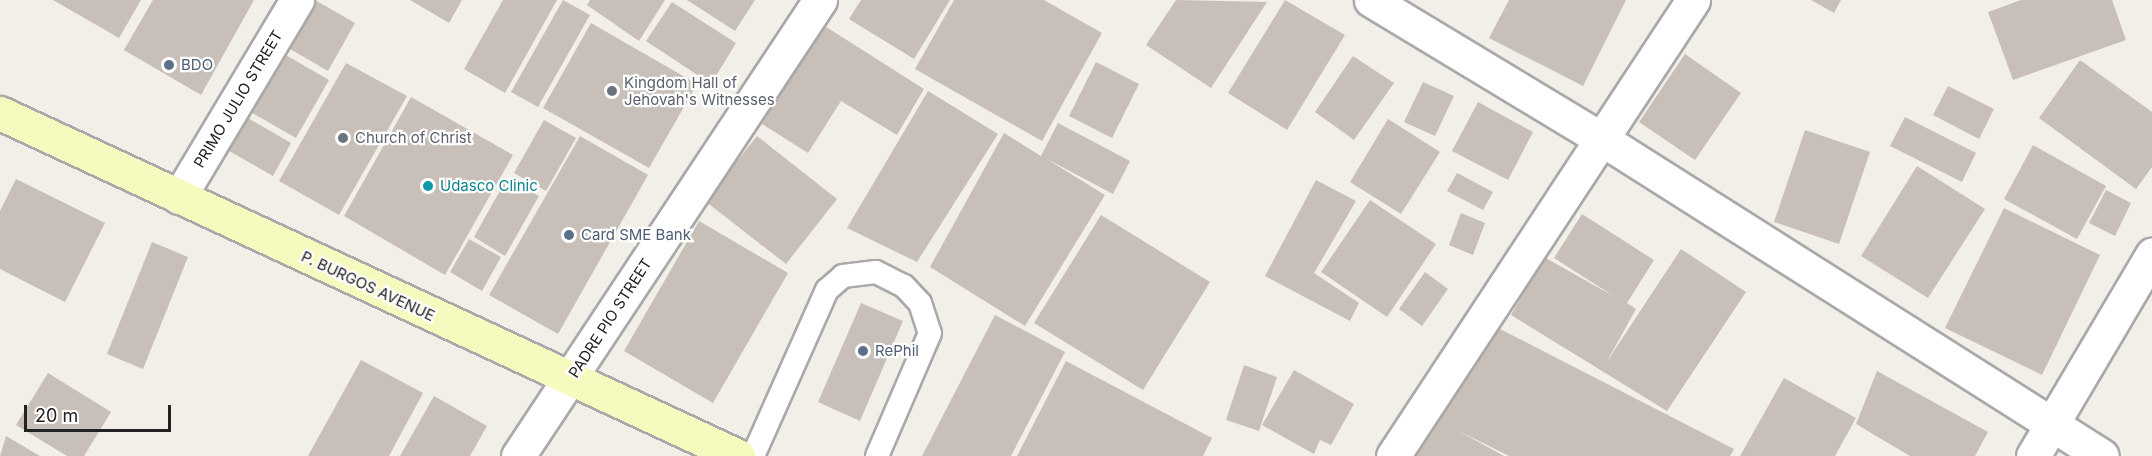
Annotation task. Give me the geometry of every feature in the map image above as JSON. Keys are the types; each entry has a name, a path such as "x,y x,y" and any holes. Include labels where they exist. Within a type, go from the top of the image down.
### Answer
{"main road":[{"name":"P. BURGOS AVENUE","path":"0,113 569,380 738,456"}],"street":[{"name":"PRIMO JULIO STREET","path":"179,197 297,0"},
{"name":"PADRE PIO STREET","path":"518,456 820,0"},
{"path":"1371,0 1605,141 2102,456"},
{"path":"1393,456 1605,141 1693,0"},
{"path":"2032,456 2152,255"}],"lane":[{"path":"753,456 827,290 843,276 876,272 904,286 920,303 930,333 877,456"}],"building":[{"path":"53,0 141,0 119,38"},
{"path":"153,0 254,0 201,95 124,50"},
{"path":"302,0 315,0 355,23 328,71 278,42"},
{"path":"410,0 462,0 449,23"},
{"path":"503,0 557,0 505,93 464,69"},
{"path":"563,0 590,15 538,107 511,92"},
{"path":"590,0 665,0 639,41 587,5"},
{"path":"687,0 755,0 735,31"},
{"path":"861,0 950,0 914,59 849,19"},
{"path":"954,0 1044,0 1102,33 1042,141 915,69"},
{"path":"1176,0 1267,2 1211,88 1146,45"},
{"path":"1285,0 1345,35 1287,130 1228,93"},
{"path":"1509,0 1626,0 1583,86 1489,38"},
{"path":"1811,0 1841,0 1834,13"},
{"path":"2021,0 2112,0 2126,40 2013,80 1988,12"},
{"path":"672,2 736,43 711,84 646,41"},
{"path":"591,23 697,84 649,168 543,108"},
{"path":"823,25 924,89 897,135 841,101 808,153 762,124"},
{"path":"272,47 329,80 296,138 238,105"},
{"path":"1685,54 1741,93 1695,160 1639,122"},
{"path":"1353,56 1394,83 1354,140 1315,112"},
{"path":"2080,60 2152,112 2152,167 2136,189 2039,118"},
{"path":"1096,62 1139,84 1112,138 1069,116"},
{"name":"Church of Christ","path":"346,63 407,96 339,215 279,181"},
{"path":"1423,82 1454,96 1435,136 1404,122"},
{"path":"1948,86 1994,109 1979,139 1933,115"},
{"path":"928,91 998,134 917,262 847,228"},
{"name":"Udasco Clinic","path":"411,97 513,155 445,275 344,216"},
{"path":"1478,102 1533,132 1508,180 1452,151"},
{"path":"234,110 291,143 273,176 215,143"},
{"path":"1905,117 1976,153 1962,182 1890,146"},
{"path":"1388,119 1440,152 1401,214 1350,182"},
{"path":"544,120 576,138 546,191 514,173"},
{"path":"1058,123 1130,161 1113,194 1045,158 1105,195 1025,326 930,267 1004,133 1041,156"},
{"path":"1805,130 1870,152 1839,244 1774,222"},
{"name":"Card SME Bank","path":"580,136 648,175 558,334 489,295"},
{"path":"757,136 837,199 786,264 705,201"},
{"path":"2033,145 2106,186 2077,239 2004,199"},
{"path":"1917,166 1985,209 1928,298 1861,256"},
{"path":"1457,173 1493,192 1483,210 1447,191"},
{"path":"507,178 539,196 505,256 474,237"},
{"path":"16,179 105,223 65,302 0,269 0,211"},
{"path":"1316,180 1356,201 1314,273 1359,303 1350,321 1265,276"},
{"path":"2106,190 2131,203 2115,236 2089,223"},
{"path":"1370,200 1436,244 1387,317 1321,272"},
{"path":"2004,208 2100,255 2042,375 1945,328"},
{"path":"1461,213 1485,223 1473,255 1449,245"},
{"path":"1582,214 1654,260 1627,303 1636,309 1606,363 1681,249 1746,292 1667,411 1511,315 1544,257 1615,297 1554,258"},
{"path":"1101,215 1210,282 1143,390 1034,323"},
{"path":"699,221 788,273 713,403 624,351"},
{"path":"469,239 501,257 482,291 450,272"},
{"path":"152,242 188,257 143,369 107,354"},
{"path":"1425,272 1448,289 1422,326 1399,309"},
{"path":"861,303 903,321 860,421 818,402"},
{"path":"995,315 1065,352 1011,456 922,456"},
{"path":"1500,329 1734,449 1730,456 1509,456 1457,430 1504,456 1410,456"},
{"path":"361,360 423,393 389,456 308,456"},
{"path":"1066,361 1212,438 1203,456 1017,456"},
{"path":"1244,365 1277,377 1259,431 1226,420"},
{"path":"1294,370 1354,404 1331,445 1320,440 1314,454 1262,425"},
{"path":"1877,371 1988,432 1975,456 1910,456 1856,424"},
{"path":"48,373 111,412 84,456 67,456 16,425"},
{"path":"1784,378 1856,418 1835,456 1740,456"},
{"path":"434,396 487,426 470,456 400,456"},
{"path":"6,436 40,456 0,456"}],"place":[{"name":"BDO","path":"169,65"},
{"name":"Kingdom Hall of Jehovah's Witnesses","path":"612,91"},
{"name":"Church of Christ","path":"343,138"},
{"name":"Udasco Clinic","path":"428,186"},
{"name":"Card SME Bank","path":"569,235"},
{"name":"RePhil","path":"863,351"}]}
